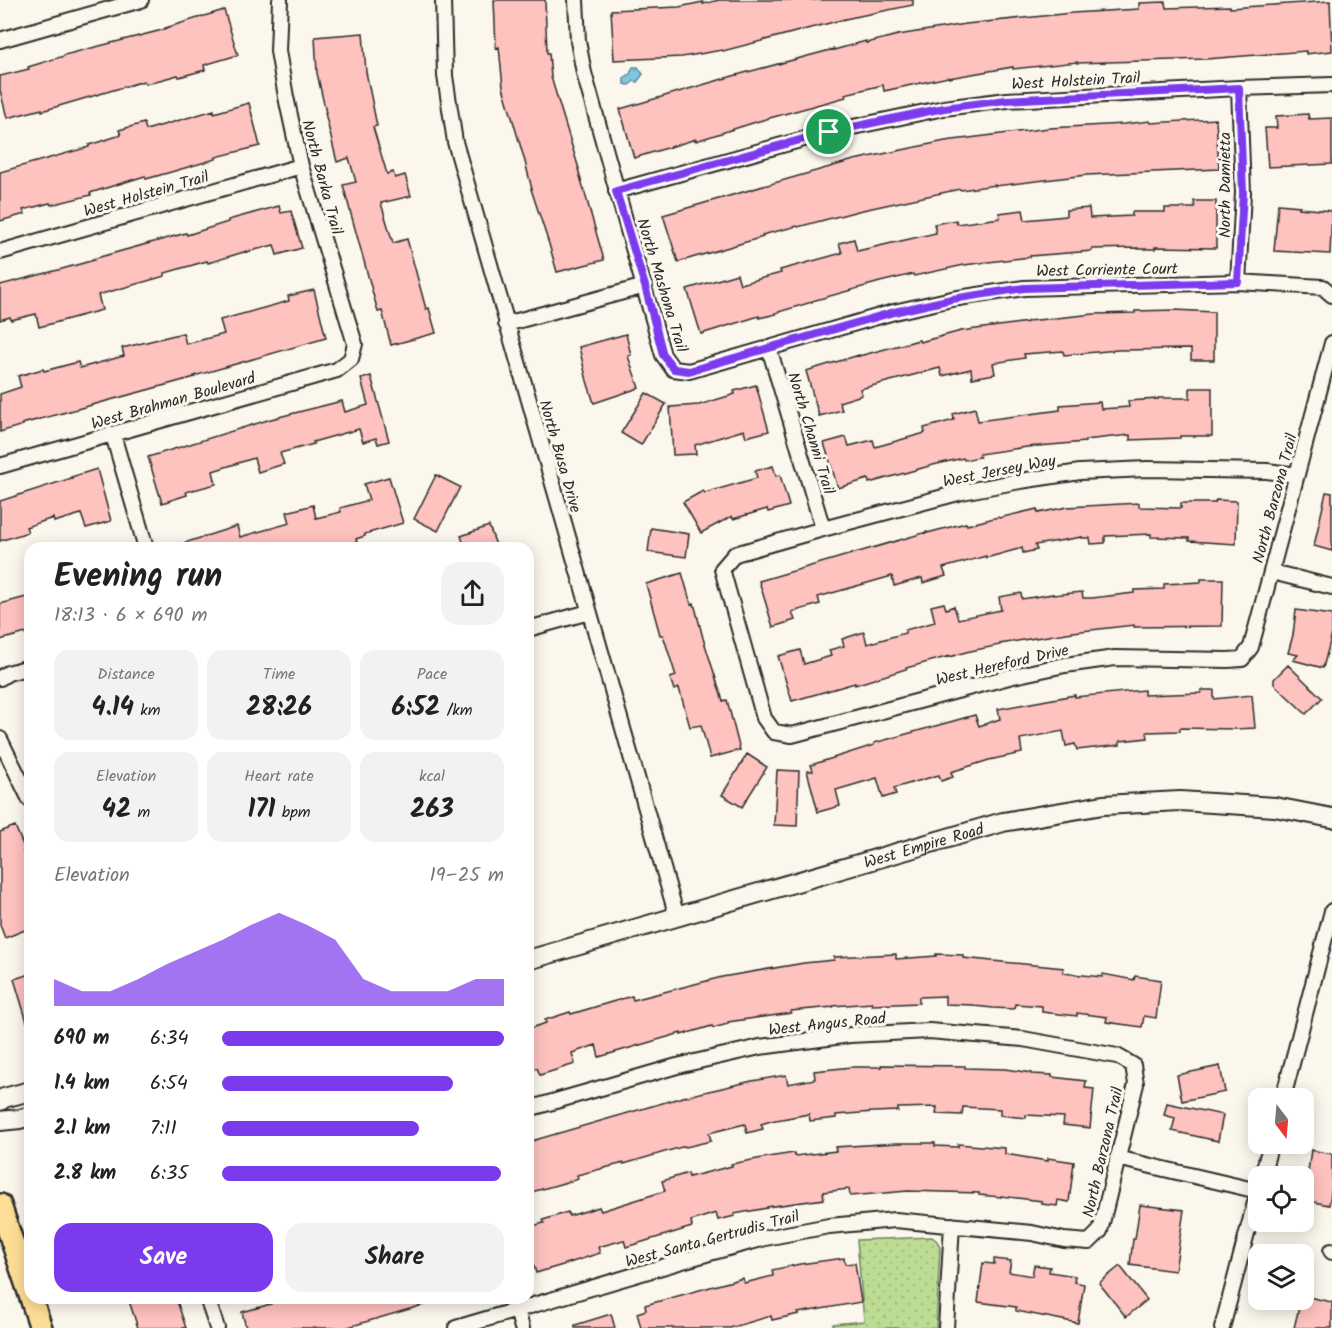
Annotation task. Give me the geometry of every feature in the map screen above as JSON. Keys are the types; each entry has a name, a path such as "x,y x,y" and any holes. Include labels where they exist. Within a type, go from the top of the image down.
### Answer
{"main road":[{"path":"0,1205 24,1278"},
{"path":"33,1304 41,1328"}],"street":[{"path":"0,40 141,0"},
{"name":"North Barka Trail","path":"280,0 278,51 286,97 301,166 355,344 351,359"},
{"name":"North Busa Drive","path":"443,0 445,76 455,142 677,917"},
{"name":"North Mashona Trail","path":"576,0 578,41 584,73 663,355 674,369"},
{"name":"West Holstein Trail","path":"616,191 829,132 944,108 1006,100 1239,88 1332,86"},
{"name":"North Damietta","path":"1238,282 1243,193 1239,88"},
{"name":"West Holstein Trail","path":"0,252 301,166"},
{"name":"West Corriente Court","path":"674,369 689,371 894,312 952,299 1024,288 1238,282 1323,287 1332,295"},
{"path":"506,324 645,286"},
{"name":"North Barzona Trail","path":"1242,659 1251,647 1332,343"},
{"name":"North Channi Trail","path":"769,348 823,529"},
{"name":"West Brahman Boulevard","path":"0,466 338,370 351,359"},
{"path":"113,435 144,542"},
{"name":"West Jersey Way","path":"774,732 764,718 722,569 735,554 962,492 1080,472 1147,469 1268,471 1297,475"},
{"path":"1272,572 1332,587"},
{"path":"534,628 589,612"},
{"name":"West Hereford Drive","path":"774,732 792,735 1009,677 1065,665 1115,658 1242,659"},
{"path":"0,678 24,669"},
{"path":"0,739 24,788"},
{"name":"West Empire Road","path":"534,958 1003,822 1103,805 1180,801 1275,807 1332,818"},
{"path":"1286,1088 1332,912"},
{"name":"West Angus Road","path":"534,1107 677,1066 760,1047 850,1035 929,1031 1023,1039 1117,1056 1133,1065"},
{"name":"North Barzona Trail","path":"1089,1242 1100,1231 1136,1084 1133,1065"},
{"path":"0,1101 24,1093"},
{"path":"0,1121 24,1118"},
{"path":"1117,1158 1248,1189"},
{"name":"West Santa Gertrudis Trail","path":"456,1328 706,1254 765,1238 829,1226 895,1220 1032,1233 1064,1240 1089,1242"},
{"path":"946,1328 952,1225"},
{"path":"1222,1328 1248,1229"},
{"path":"209,1304 217,1328"},
{"path":"517,1310 522,1328"}],"green space":[{"path":"932,1237 940,1248 936,1328 833,1328 833,1324 864,1321 857,1240"}],"water":[{"path":"633,67 638,67 643,74 637,82 624,84 624,78 630,74"}],"building":[{"path":"494,0 545,0 547,53 549,53 551,77 604,260 557,272 503,87 499,47 496,48"},
{"path":"719,0 913,0 913,5 845,19 723,51 682,57 614,60 611,10 679,7"},
{"path":"1330,1 1332,51 1206,59 1077,62 1013,69 1013,67 948,77 884,91 883,85 845,94 846,97 634,158 620,109 866,41 866,43 898,35 966,24 1072,13 1139,9 1139,3 1165,2 1166,8 1230,6 1230,8"},
{"path":"224,10 238,55 204,65 205,70 145,84 144,81 42,111 42,109 7,118 0,90 0,76 29,69 28,67 64,55 166,29"},
{"path":"363,33 366,72 377,126 373,127 387,174 393,172 395,178 405,175 411,196 381,203 393,243 407,239 426,309 429,308 436,333 391,345 382,311 378,312 343,185 356,182 349,158 337,162 317,73 315,37"},
{"path":"249,103 260,146 146,179 145,176 90,193 91,195 23,210 25,214 0,221 0,172 89,147 89,145 121,135 119,130 144,123 146,130 214,110 214,113"},
{"path":"1308,114 1309,119 1332,118 1332,164 1268,167 1265,128 1277,128 1276,116"},
{"path":"1216,119 1219,169 1087,175 960,189 762,235 763,237 678,262 663,215 854,160 945,141 1049,128"},
{"path":"1194,201 1216,201 1216,248 1092,249 1092,251 964,265 880,282 701,334 687,289 737,274 740,284 842,253 839,243 854,239 857,251 936,233 934,224 956,220 957,224 1000,218 999,213 1023,210 1025,220 1066,216 1066,210 1089,208 1090,218 1132,216 1132,212 1165,212 1165,208 1195,208"},
{"path":"1278,204 1332,211 1330,254 1274,251"},
{"path":"279,206 281,213 291,211 302,248 277,255 274,245 165,273 165,276 98,295 102,310 39,327 36,314 11,320 10,317 0,320 0,285 186,233 187,235 228,222 228,220"},
{"path":"314,290 326,338 0,432 0,394 21,387 18,376 78,362 80,368 124,356 122,348 183,333 186,344 224,334 220,320 289,301 288,296"},
{"path":"1175,310 1214,312 1214,360 1191,360 1191,349 1118,350 1064,355 1063,351 1024,354 1025,358 993,363 995,374 972,378 971,369 942,376 940,368 860,389 862,395 839,402 842,410 819,416 806,371 859,355 961,331 1094,314"},
{"path":"626,334 631,355 628,356 639,388 594,403 579,347"},
{"path":"371,376 389,441 378,444 376,438 363,442 359,429 280,453 284,464 258,472 254,458 213,471 216,484 186,492 187,495 162,503 148,457 271,419 342,401 345,412 368,405 361,379"},
{"path":"756,385 769,431 746,437 744,430 695,445 696,454 673,455 670,407 699,405"},
{"path":"1190,388 1212,388 1212,436 1130,440 1130,435 1027,447 979,454 980,457 964,460 963,458 869,483 868,479 838,488 824,443 846,437 849,446 873,440 875,447 925,433 924,428 954,420 953,414 975,408 978,421 1060,410 1060,405 1100,402 1101,409 1129,407 1128,401 1190,398"},
{"path":"646,393 666,404 641,445 621,433"},
{"path":"773,466 776,476 780,475 789,506 768,512 767,509 733,519 732,516 701,533 683,502 703,491 705,493 757,478 755,471"},
{"path":"97,469 111,521 86,528 81,514 54,522 53,518 26,527 28,532 0,541 0,501"},
{"path":"436,475 460,487 438,531 414,519"},
{"path":"389,477 403,523 365,534 356,539 357,542 187,542 237,526 240,537 290,523 287,512 313,505 316,518 341,512 340,508 369,500 364,484"},
{"path":"1326,492 1332,493 1332,551 1314,546"},
{"path":"1216,500 1237,501 1236,544 1189,541 1189,538 1151,537 1151,534 1105,536 1105,543 1091,544 1090,538 1082,537 1035,545 1037,550 1023,553 1022,548 943,568 946,576 923,583 922,578 894,586 892,576 818,597 820,604 792,612 795,620 773,627 759,581 927,532 1037,509 1038,513 1067,507 1139,503 1139,507 1181,508 1181,503 1215,503"},
{"path":"489,526 495,542 463,542 461,536"},
{"path":"651,528 689,534 686,557 648,552"},
{"path":"682,573 691,604 694,603 723,701 727,700 740,750 710,758 701,725 690,727 679,688 674,690 670,678 676,676 663,635 660,635 646,584"},
{"path":"1201,579 1223,579 1222,626 1134,627 1134,625 1000,644 792,701 778,656 800,650 804,664 831,656 829,650 844,646 842,639 864,632 867,644 905,633 905,630 935,622 931,606 944,603 946,609 954,606 958,619 1001,610 999,597 1021,593 1022,599 1082,592 1083,598 1092,598 1134,593 1134,590 1164,589 1164,584 1201,582"},
{"path":"24,598 24,634 0,640 0,604"},
{"path":"1296,610 1332,615 1332,634 1323,668 1293,660 1298,655 1288,653"},
{"path":"1288,665 1322,698 1306,714 1274,684 1274,679"},
{"path":"1144,690 1144,695 1201,693 1201,690 1214,690 1214,699 1252,695 1255,728 1180,728 1180,731 1147,732 1148,738 1120,741 1120,745 1077,750 1075,744 1066,746 1063,731 1020,739 1022,753 951,772 953,777 941,781 939,775 894,788 896,794 883,798 877,778 836,790 840,806 818,812 807,771 813,771 811,765 874,745 874,743 975,715 979,726 1000,719 998,709 1075,695 1075,697"},
{"path":"747,754 767,767 742,807 722,795"},
{"path":"777,770 799,771 797,826 774,825"},
{"path":"15,826 24,848 24,930 5,938 0,925 0,832"},
{"path":"896,954 896,959 936,956 936,954 963,955 963,958 1064,968 1063,973 1102,977 1103,974 1134,980 1135,976 1161,980 1156,1018 1144,1016 1142,1027 1106,1022 1107,1017 1042,1012 1042,1006 1015,1004 1014,1009 993,1008 945,1004 945,996 919,997 919,1003 833,1006 728,1022 728,1024 681,1035 681,1033 599,1057 596,1045 572,1053 575,1064 540,1075 537,1068 534,1069 534,1027 546,1023 545,1020 632,996 633,1000 722,977 834,960 834,957"},
{"path":"24,976 24,1012 14,979"},
{"path":"881,1065 965,1066 965,1068 1005,1069 1086,1081 1085,1088 1094,1089 1090,1128 1063,1125 1064,1117 1026,1115 1026,1118 1000,1115 1000,1109 963,1107 962,1115 936,1114 937,1107 898,1108 898,1111 836,1115 836,1118 810,1121 809,1114 761,1124 763,1129 747,1133 745,1124 709,1133 711,1141 577,1175 578,1179 534,1191 534,1140 683,1097 752,1081 786,1075 788,1084 815,1079 814,1071 881,1067"},
{"path":"1220,1066 1225,1092 1182,1101 1177,1075"},
{"path":"1167,1103 1223,1115 1218,1141 1172,1131 1175,1118 1164,1115"},
{"path":"935,1143 935,1146 958,1147 958,1144 1005,1148 1005,1154 1048,1161 1048,1158 1074,1162 1069,1202 1058,1200 1057,1206 1042,1204 1042,1201 979,1195 979,1193 908,1191 850,1196 849,1189 823,1192 824,1199 767,1207 718,1220 716,1213 691,1221 692,1227 626,1247 624,1240 598,1247 600,1253 536,1273 534,1226 544,1223 543,1220 568,1212 569,1216 599,1207 601,1211 665,1191 662,1181 688,1173 689,1177 732,1166 731,1164 794,1153 795,1156 836,1151 835,1147"},
{"path":"1314,1151 1332,1154 1332,1186 1329,1205 1314,1202 1314,1166 1309,1166 1310,1154 1314,1154"},
{"path":"1140,1205 1184,1210 1175,1271 1130,1265"},
{"path":"844,1258 845,1264 855,1263 861,1302 772,1320 771,1316 730,1328 641,1328 637,1313 646,1310 645,1305 743,1278 744,1283 773,1276 772,1270"},
{"path":"994,1259 1011,1261 1009,1272 1032,1276 1034,1265 1050,1267 1049,1272 1075,1276 1074,1282 1084,1284 1078,1323 1016,1311 1016,1307 978,1302 983,1263 994,1264"},
{"path":"1120,1266 1147,1300 1126,1317 1099,1283"},
{"path":"1314,1298 1332,1302 1332,1328 1294,1328 1298,1310 1314,1310"},
{"path":"130,1304 178,1304 186,1328 138,1328"},
{"path":"271,1304 427,1304 345,1328 246,1328 242,1312"},
{"path":"611,1314 615,1328 575,1328 575,1325"}],"route":[{"path":"1239,88 1243,193 1238,282 1024,288 952,299 894,312 689,371 674,369 663,355 616,191 829,132 944,108 1006,100 1239,88"}]}
